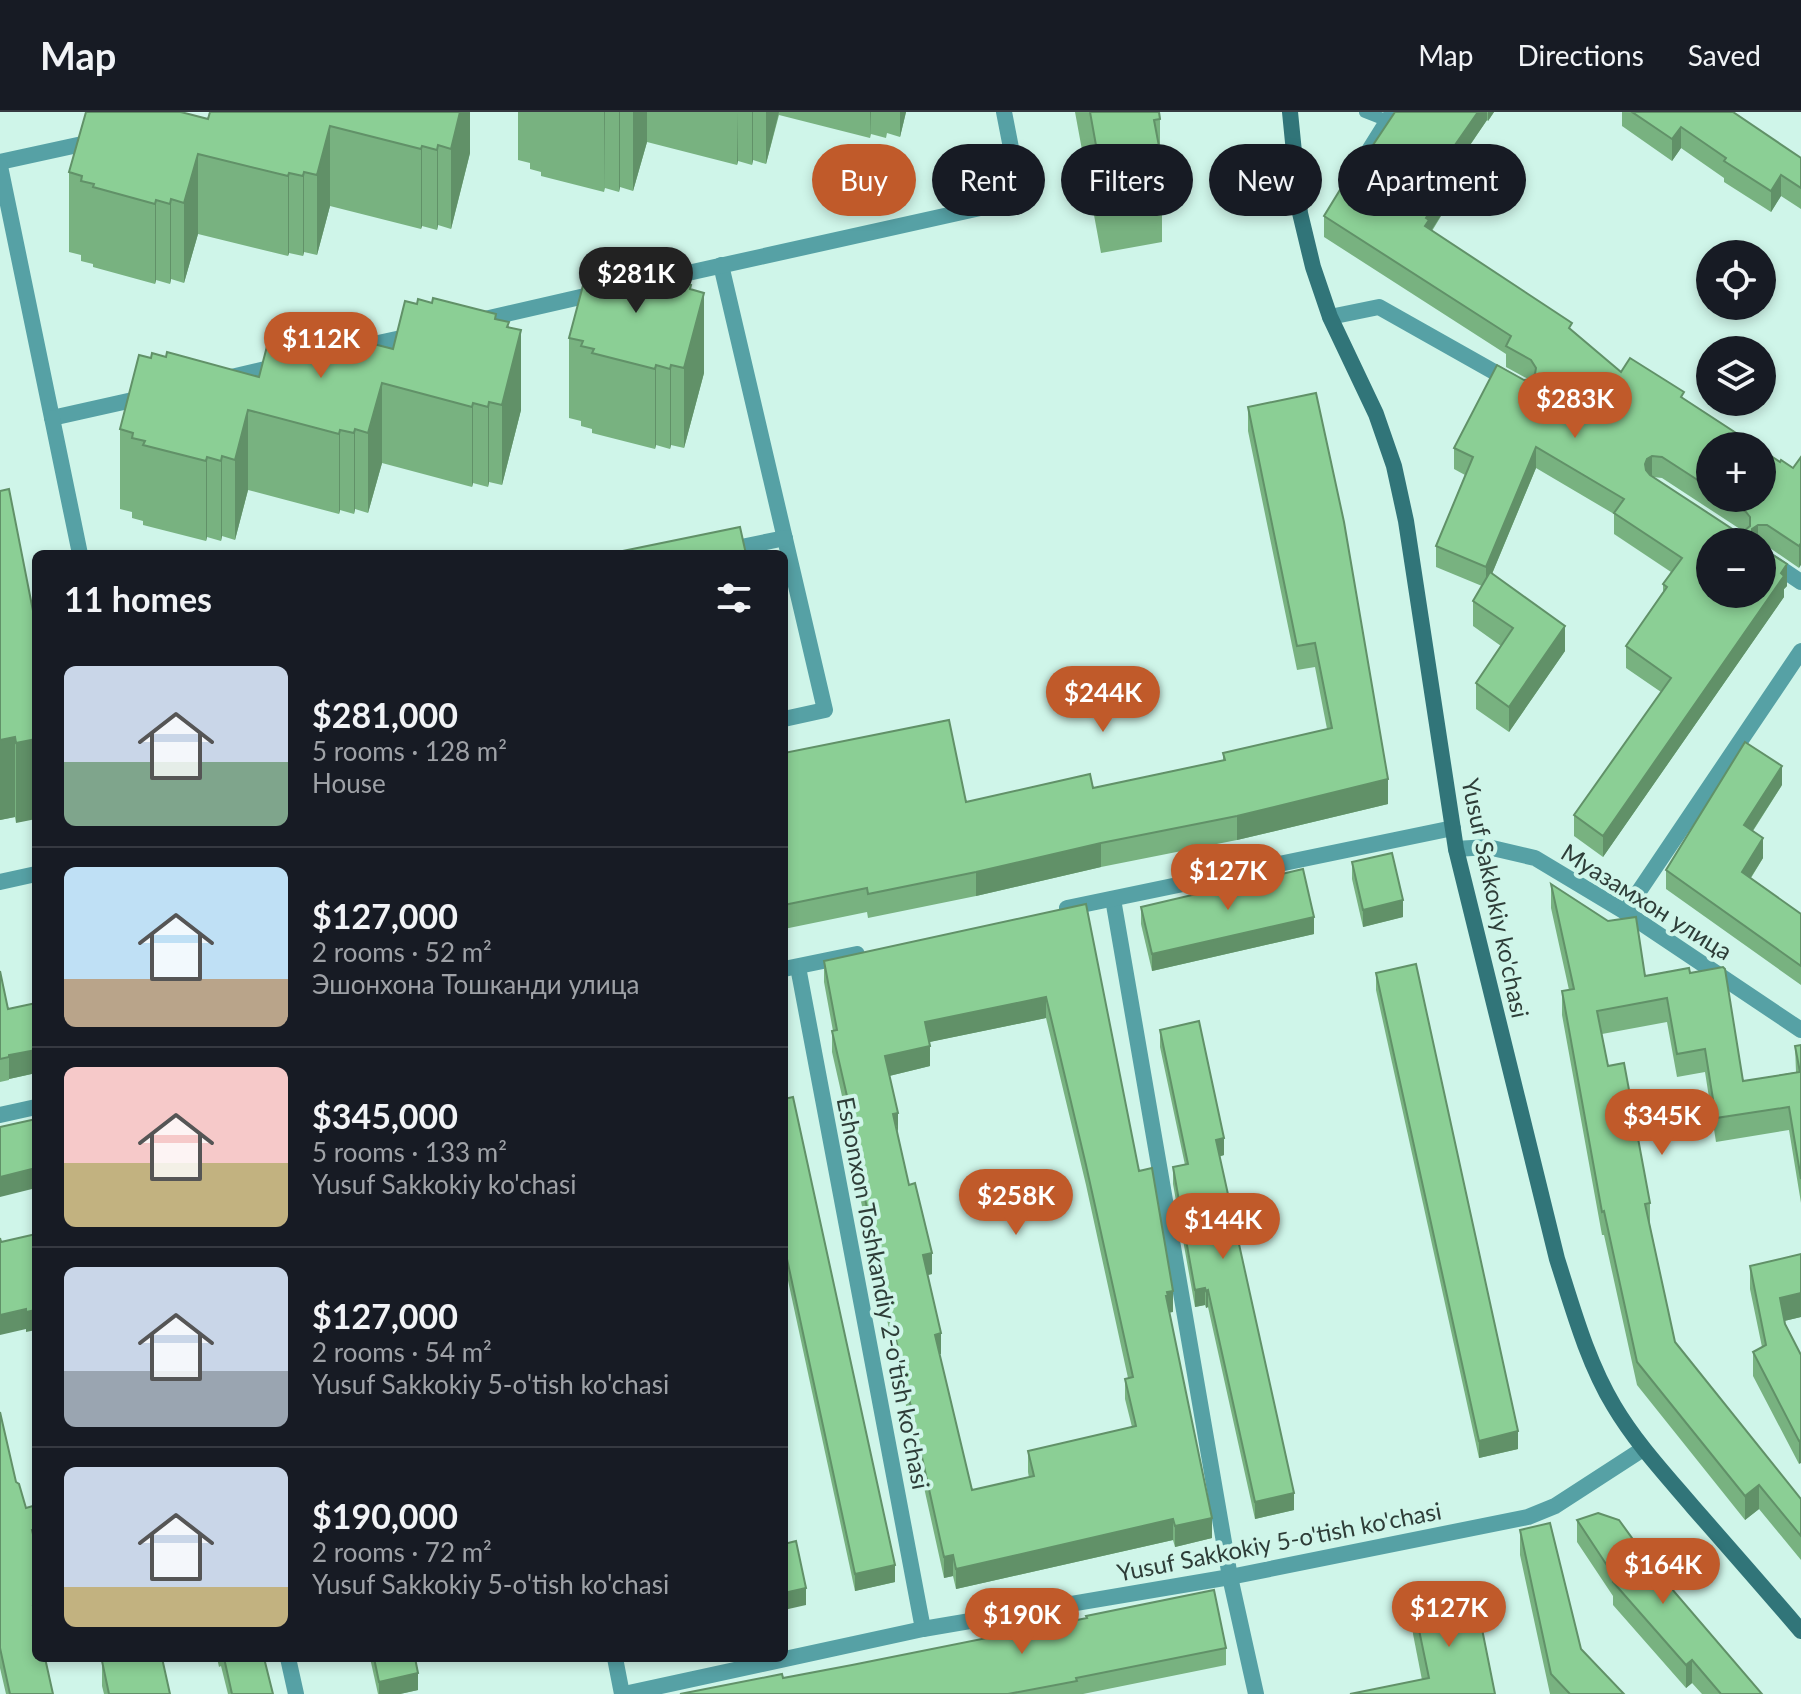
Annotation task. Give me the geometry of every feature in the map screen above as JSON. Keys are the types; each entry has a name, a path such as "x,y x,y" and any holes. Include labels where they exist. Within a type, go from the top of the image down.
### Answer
{"main road":[{"name":"Yusuf Sakkokiy ko'chasi","path":"1290,112 1300,213 1313,267 1330,317 1376,414 1394,466 1406,521 1456,849 1557,1259 1573,1309 1590,1358 1614,1405 1643,1449 1801,1631"}],"street":[{"path":"643,283 1021,199 1004,112"},
{"path":"1373,144 1390,116"},
{"path":"79,550 0,164 119,137"},
{"path":"721,265 788,550"},
{"path":"456,325 612,290"},
{"path":"1330,317 1379,307 1525,390"},
{"path":"332,354 425,332"},
{"path":"208,382 301,361"},
{"path":"52,418 161,393"},
{"path":"726,550 785,538"},
{"path":"788,551 825,710 788,718"},
{"path":"1776,565 1801,582"},
{"path":"1625,912 1801,651"},
{"path":"1053,912 1453,828"},
{"name":"Муазамхон улица","path":"1456,849 1488,847 1535,858 1625,912 1801,1030"},
{"path":"0,882 32,875"},
{"path":"1113,899 1230,1577 1256,1694"},
{"path":"791,968 873,950"},
{"name":"Eshonxon Toshkandiy 2-o'tish ko'chasi","path":"791,968 923,1629"},
{"path":"0,1115 32,1108"},
{"name":"Yusuf Sakkokiy 5-o'tish ko'chasi","path":"788,1658 923,1629 1230,1577 1528,1517 1555,1506 1643,1449"},
{"path":"289,1662 296,1694"},
{"path":"616,1662 623,1694"},
{"name":"Yusuf Sakkokiy 5-o'tish ko'chasi","path":"623,1694 771,1662"}],"lane":[{"path":"1365,112 1390,116"}],"building":[{"path":"86,112 181,112 208,119 210,112 460,112 451,149 438,145 437,150 422,146 421,149 330,126 317,175 304,172 303,176 289,173 288,176 198,154 184,203 171,199 170,204 156,200 155,204 93,187 94,184 81,181 82,176 69,172"},
{"path":"1090,112 1159,112 1160,119 1154,120 1159,144 1096,144"},
{"path":"1395,112 1478,112 1456,144 1374,144"},
{"path":"1632,112 1733,112 1801,158 1801,188 1781,175 1771,191 1724,161 1726,158 1681,127 1672,139"},
{"path":"1338,193 1338,216 1427,216 1429,220 1425,226 1572,323 1569,328 1621,372 1630,358 1684,392 1681,397 1696,407 1696,416 1710,416 1735,432 1696,432 1696,479 1662,457 1652,456 1645,464 1650,475 1696,505 1696,512 1707,512 1731,528 1696,528 1696,608 1762,608 1603,836 1574,815 1671,678 1626,646 1667,587 1663,584 1682,558 1614,513 1624,499 1536,447 1486,567 1436,546 1473,457 1454,448 1497,365 1524,380 1535,374 1536,368 1531,360 1506,346 1511,336 1324,216"},
{"path":"601,261 615,265 616,261 679,277 678,281 691,285 690,289 704,293 684,368 671,365 670,369 656,365 655,369 592,353 594,349 581,346 583,341 569,338 589,263 600,266"},
{"path":"433,298 496,314 495,319 509,322 507,327 521,330 502,405 489,402 488,407 473,403 472,407 382,383 368,433 355,429 354,433 340,430 339,434 248,410 235,460 222,456 221,461 207,457 206,461 143,445 145,441 132,438 133,433 120,429 139,355 151,358 152,353 166,357 167,352 259,377 272,327 299,329 300,325 393,349 405,301 417,304 418,299 432,303"},
{"path":"1316,393 1344,522 1388,779 1237,816 976,872 868,894 867,888 788,904 788,752 949,720 966,802 1090,774 1093,788 1225,760 1223,753 1332,728 1315,643 1297,646 1248,407"},
{"path":"1801,457 1801,543 1799,546 1776,528 1758,525 1748,528 1750,517 1746,512 1776,512 1776,459 1793,468"},
{"path":"9,489 32,606 32,740 16,743 15,737 0,740 0,491"},
{"path":"740,527 745,550 628,550"},
{"path":"1776,557 1787,564 1781,573 1784,576 1776,587"},
{"path":"1490,572 1565,626 1509,707 1476,683 1513,628 1473,601"},
{"path":"1745,742 1782,766 1744,825 1763,838 1742,872 1801,914 1801,966 1666,870"},
{"path":"1392,853 1403,900 1363,910 1352,862"},
{"path":"1303,869 1314,917 1152,954 1141,907"},
{"path":"1551,884 1608,921 1636,917 1645,976 1689,968 1690,973 1725,969 1743,1081 1800,1072 1795,1046 1801,1045 1801,1179 1789,1107 1716,1118 1705,1049 1677,1054 1667,998 1597,1011 1608,1066 1624,1063 1650,1203 1645,1204 1675,1342 1801,1499 1801,1536 1759,1485 1745,1496 1637,1362 1602,1212 1562,991 1574,989"},
{"path":"1086,904 1139,1171 1152,1168 1173,1291 1167,1292 1166,1296 1212,1518 1175,1526 1173,1519 956,1569 953,1555 944,1557 856,1158 861,1157 832,1031 837,1030 824,961","holes":["1046,997 1133,1377 1125,1379 1136,1426 1028,1451 1034,1476 972,1490 935,1335 941,1333 923,1255 932,1253 915,1183 909,1185 893,1114 898,1113 885,1056 930,1046 925,1022"]},
{"path":"1416,964 1518,1431 1479,1441 1376,973"},
{"path":"0,971 8,1009 32,1004 32,1051 0,1059"},
{"path":"1199,1021 1224,1138 1216,1140 1294,1493 1255,1502 1208,1290 1195,1290 1173,1167 1188,1164 1160,1030"},
{"path":"793,1097 895,1565 855,1574 788,1264 788,1098"},
{"path":"32,1120 32,1169 0,1177 0,1127"},
{"path":"32,1235 32,1311 26,1312 26,1309 0,1315 0,1238 1,1242"},
{"path":"1801,1254 1801,1293 1780,1298 1785,1324 1801,1355 1799,1441 1753,1352 1766,1345 1750,1266"},
{"path":"0,1412 16,1482 26,1508 32,1506 32,1662 46,1662 53,1694 10,1694 0,1648"},
{"path":"1598,1513 1619,1520 1635,1546 1762,1694 1721,1694 1692,1660 1686,1665 1613,1582 1616,1579 1577,1520"},
{"path":"1550,1523 1581,1649 1624,1694 1570,1694 1551,1674 1520,1530"},
{"path":"796,1541 806,1588 788,1592 788,1543"},
{"path":"1474,1589 1495,1694 1350,1694 1429,1678 1413,1601"},
{"path":"1214,1590 1226,1648 1076,1678 1077,1681 1008,1694 680,1694 782,1674 783,1678 852,1665"},
{"path":"102,1662 163,1662 170,1694 109,1694"},
{"path":"225,1662 265,1662 273,1694 232,1694"},
{"path":"375,1662 416,1662 418,1673 379,1682"}]}
